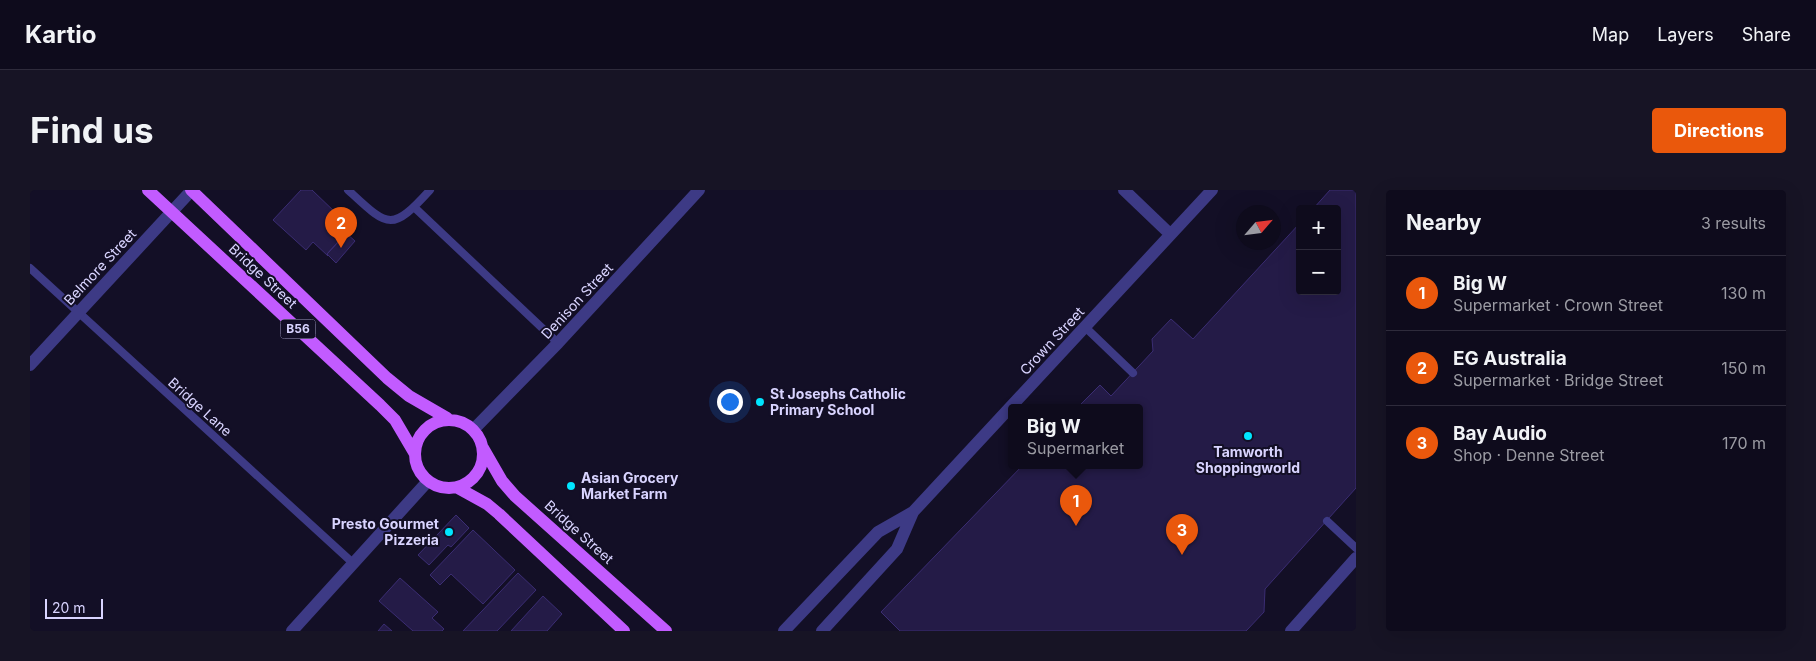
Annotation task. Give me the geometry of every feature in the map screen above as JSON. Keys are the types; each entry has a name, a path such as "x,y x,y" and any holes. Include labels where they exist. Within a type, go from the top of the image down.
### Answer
{"main road":[{"name":"Bridge Street","path":"148,190 380,405 394,420 415,454"},
{"name":"Bridge Street","path":"191,190 388,378 409,396 447,418"},
{"name":"B56","path":"447,418 464,423 474,429"},
{"path":"415,454 416,444 425,428 447,418"},
{"path":"428,480 436,486 448,489 458,488 470,482 478,475 484,458 483,448 474,429"},
{"name":"Bridge Street","path":"483,448 502,481 516,496 666,631"},
{"name":"B56","path":"415,454 420,469 428,480"},
{"path":"458,488 487,504 499,514 624,631"}],"street":[{"name":"Belmore Street","path":"30,365 191,190"},
{"name":"Denison Street","path":"474,429 558,343 699,190"},
{"path":"1124,190 1170,234"},
{"name":"Crown Street","path":"1014,404 1212,190"},
{"name":"Crown Street","path":"784,631 878,532 913,512 1008,410"},
{"path":"292,631 428,480"},
{"name":"Crown Street","path":"822,631 898,549 913,512"},
{"path":"1291,631 1356,558"}],"lane":[{"path":"348,190 371,211 386,220 395,220 404,216 430,190"},
{"path":"414,207 558,343"},
{"name":"Bridge Lane","path":"30,268 354,564"},
{"path":"1085,328 1133,373"},
{"path":"1327,521 1356,548"}],"building":[{"path":"301,190 312,190 338,215 329,225 343,237 327,254 328,256 313,242 306,250 273,220"},
{"name":"Tamworth Shoppingworld","path":"1330,190 1356,190 1356,488 1265,589 1264,612 1246,631 900,631 881,612 1019,469 1143,469 1143,404 1081,404 1100,385 1111,396 1153,351 1152,339 1171,319 1193,339 1275,250 1281,250 1281,244 1296,227 1296,295 1341,295 1341,205 1317,205"},
{"path":"346,233 355,241 336,263 327,254"},
{"path":"456,515 469,528 451,547 448,545 429,565 418,555"},
{"path":"473,530 515,570 483,604 451,574 440,585 430,575"},
{"path":"518,573 536,590 497,631 463,631"},
{"path":"400,578 438,612 432,618 444,629 442,631 413,631 379,601"},
{"path":"543,596 562,614 547,631 511,631"},
{"path":"384,624 392,631 378,631"}],"place":[{"name":"EG Australia","path":"341,248"},
{"name":"St Josephs Catholic Primary School","path":"760,402"},
{"name":"Tamworth Shoppingworld","path":"1248,436"},
{"name":"Asian Grocery Market Farm","path":"571,486"},
{"name":"Big W","path":"1076,526"},
{"name":"Presto Gourmet Pizzeria","path":"449,532"},
{"name":"Bay Audio","path":"1182,555"}]}
